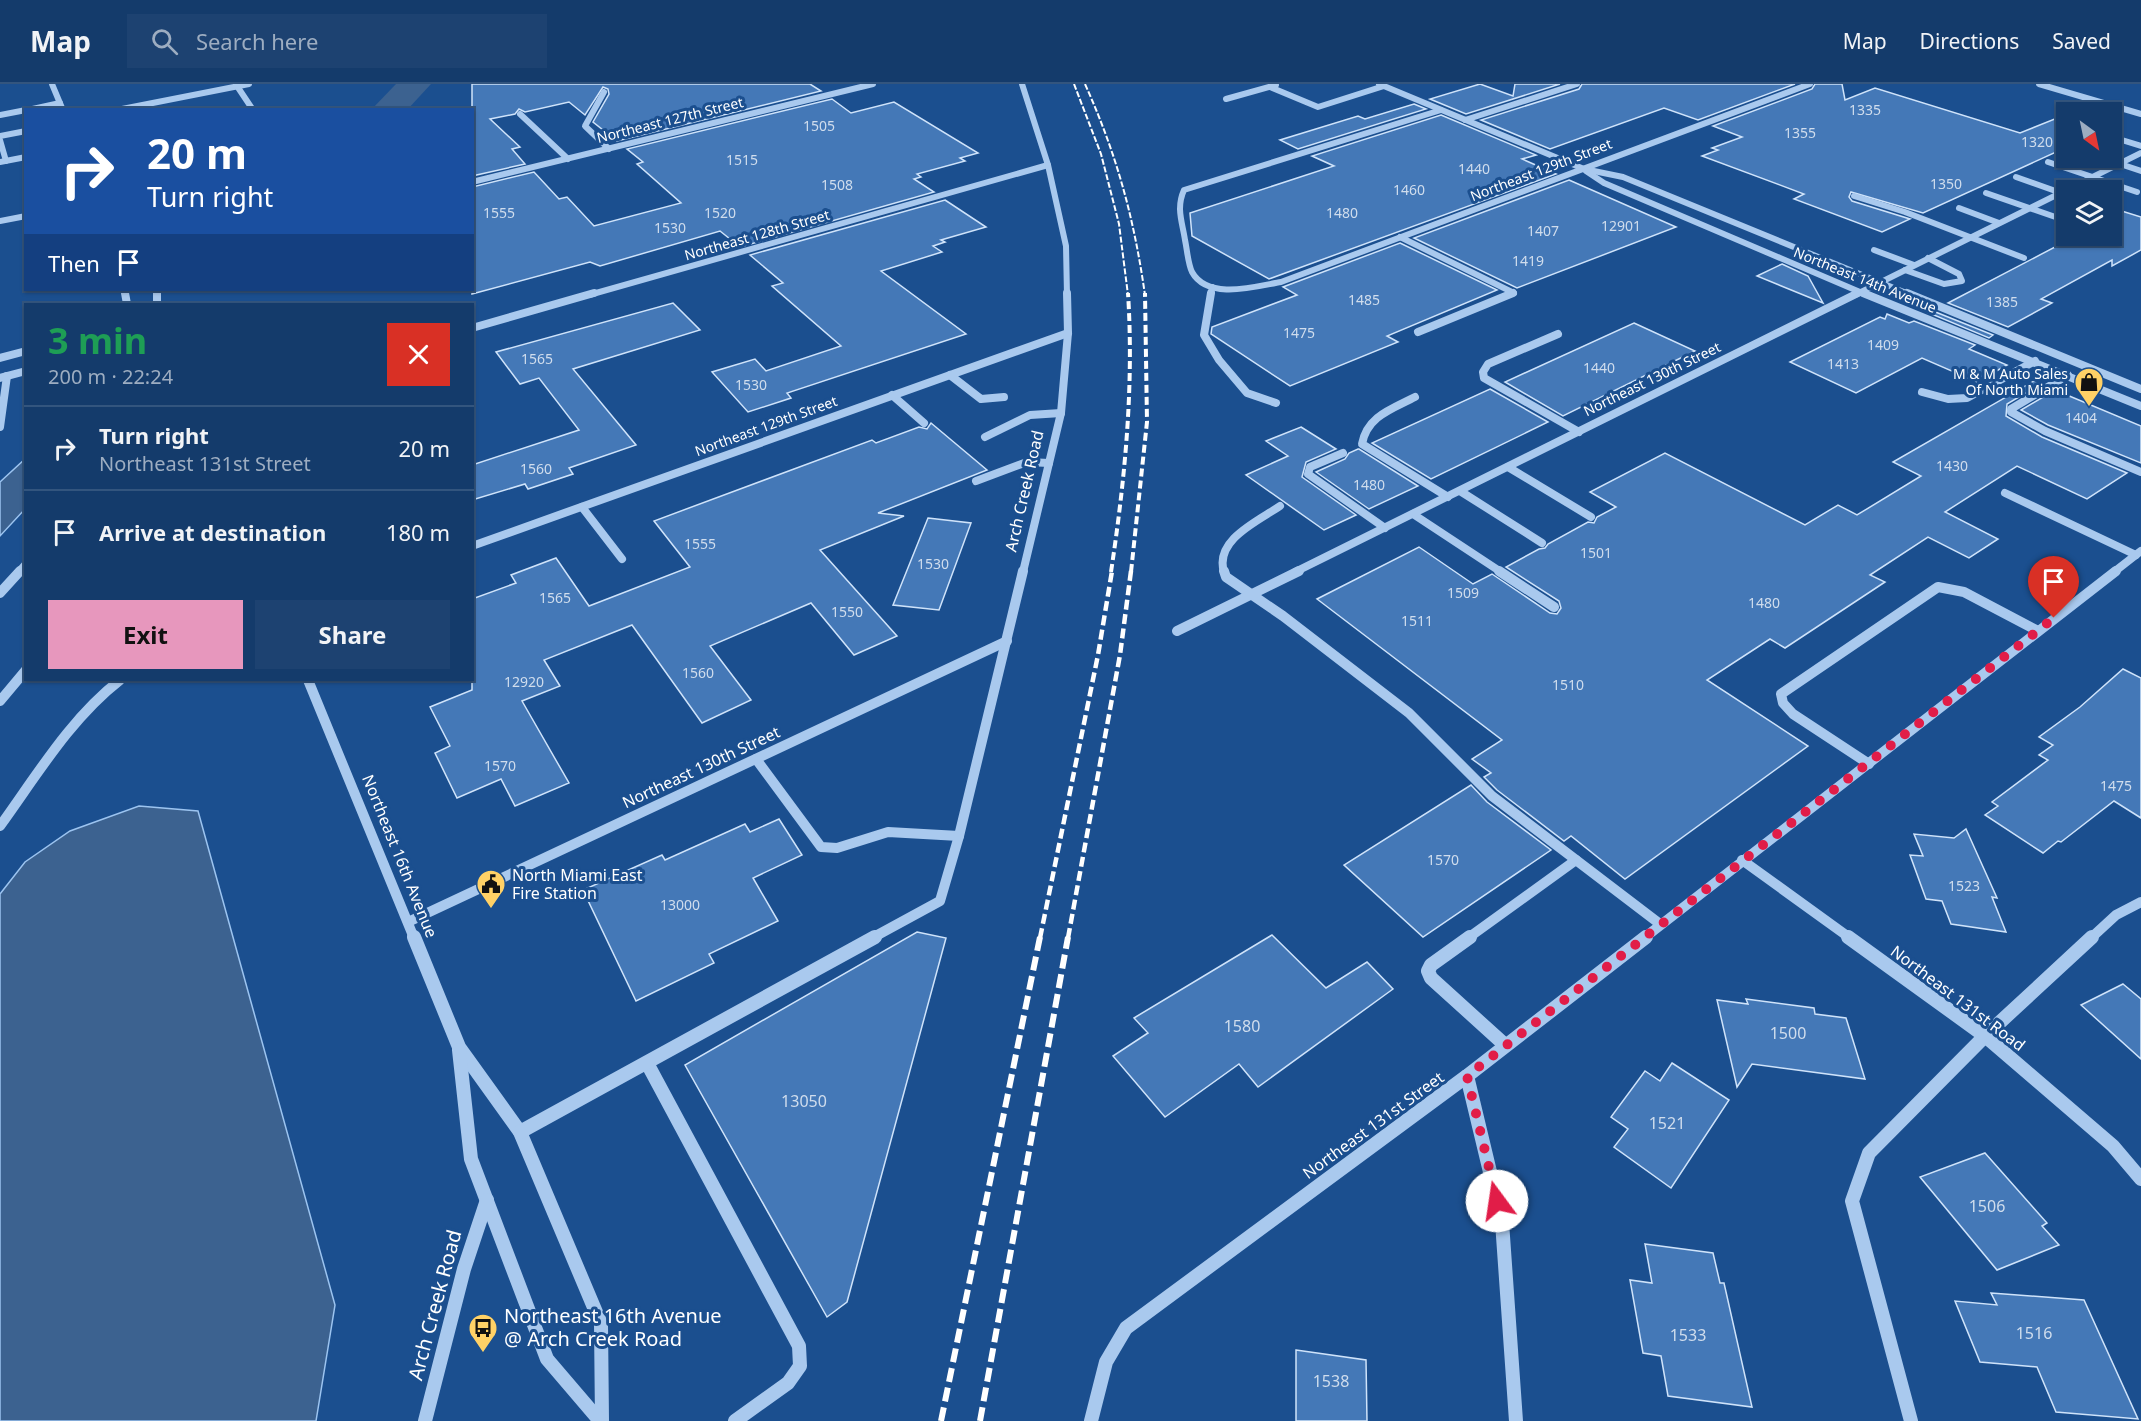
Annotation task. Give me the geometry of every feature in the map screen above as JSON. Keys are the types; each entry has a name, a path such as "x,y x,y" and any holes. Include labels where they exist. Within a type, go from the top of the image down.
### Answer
{"street":[{"path":"44,108 62,106 52,84"},
{"path":"143,107 249,84"},
{"name":"Northeast 127th Street","path":"474,182 873,84"},
{"name":"Arch Creek Road","path":"647,1063 940,901 959,836 1008,641 1061,413 1068,333 1066,246 1048,165 1022,84"},
{"path":"1226,99 1279,84"},
{"path":"1465,120 1577,84"},
{"name":"Northeast 129th Street","path":"1212,287 1237,289 1281,282 1810,84"},
{"path":"2038,84 2141,114"},
{"path":"1270,87 1318,107 1382,85"},
{"name":"Northeast 14th Avenue","path":"1382,85 1584,169 1623,177 2141,389"},
{"path":"237,86 253,108"},
{"path":"604,92 585,126 609,149"},
{"path":"1276,404 1247,393 1219,360 1204,335 1212,287 1198,281 1192,272 1178,203 1184,190 1441,110"},
{"path":"0,115 24,111"},
{"path":"520,114 568,159"},
{"path":"24,132 0,138 3,161 24,157"},
{"path":"2122,140 2141,146"},
{"name":"Northeast 130th Street","path":"2122,162 2141,153"},
{"path":"2048,162 2137,192"},
{"name":"Northeast 128th Street","path":"474,327 1048,165"},
{"path":"2122,165 2141,171"},
{"name":"Northeast 130th Street","path":"2088,180 2111,168"},
{"name":"Northeast 14th Avenue","path":"1584,169 1604,183 1860,292 2141,406"},
{"path":"2016,177 2056,191"},
{"path":"1986,193 2056,217"},
{"path":"1854,196 1905,212 2024,258"},
{"name":"Northeast 130th Street","path":"1177,631 1928,258 2056,197"},
{"path":"1959,208 1999,223"},
{"path":"0,221 24,216"},
{"path":"1400,237 1514,293 1418,332"},
{"path":"1874,250 1914,265"},
{"path":"1905,270 1944,284 1962,282 1959,274 1928,258"},
{"name":"Northeast 129th Street","path":"474,545 1068,333"},
{"path":"1558,334 1488,364 1483,372 1484,378 1579,432"},
{"path":"0,358 24,352"},
{"path":"1922,393 1948,399 1967,398 2035,362"},
{"path":"0,427 4,377 24,372"},
{"path":"950,375 981,400 990,402 1004,397"},
{"path":"2068,375 2011,409 2011,412 2045,431 2141,472"},
{"path":"892,395 924,423"},
{"path":"1415,397 1369,422 1362,444 1448,496"},
{"path":"985,437 1030,415 1061,413"},
{"path":"1343,453 1310,468 1308,474 1385,528"},
{"path":"976,481 1027,462 1049,463"},
{"path":"1508,467 1591,517"},
{"path":"1460,491 1542,543"},
{"path":"2005,493 2138,553"},
{"path":"1280,506 1230,540 1222,565 1226,577 1253,594 1409,713 1492,796 1660,924"},
{"path":"582,507 622,560"},
{"path":"1413,514 1554,607"},
{"name":"Northeast 131st Street","path":"1091,1421 1106,1362 1126,1328 1467,1076 2138,553"},
{"path":"0,593 24,566"},
{"path":"1869,764 1793,714 1783,703 1781,694 1938,587 1964,592 2038,631"},
{"name":"Northeast 130th Street","path":"408,922 1008,641"},
{"path":"0,701 24,672"},
{"path":"0,826 81,717 109,687 118,681"},
{"name":"Northeast 16th Avenue","path":"308,681 459,1047 520,1132 601,1324 601,1421"},
{"path":"756,759 820,847 837,848 888,831 959,836"},
{"path":"1505,1045 1431,978 1428,971 1431,965 1576,860"},
{"name":"Northeast 131st Road","path":"1742,860 1985,1036 2113,1146 2141,1179"},
{"path":"1911,1421 1852,1201 1869,1153 1985,1036 2116,915 2141,902"},
{"name":"Northeast 16th Avenue","path":"459,1047 471,1159 547,1359 601,1421"},
{"path":"520,1132 647,1063 799,1346 800,1366 788,1383 735,1421"},
{"path":"1467,1076 1502,1222 1516,1421"},
{"name":"Arch Creek Road","path":"425,1421 464,1269 487,1200"}],"water":[{"path":"24,460 24,510 0,536 0,482"},
{"path":"139,806 198,811 335,1305 316,1421 0,1421 0,894 25,862 70,831"}],"building":[{"path":"472,84 810,84 821,91 617,141 593,122 609,94 608,89 603,87 585,115 569,102 525,112 519,109 515,114 490,119 520,147 512,149 525,164 474,176 474,108 472,108"},
{"path":"1480,84 1513,96 1515,84 1560,84 1466,114 1430,99"},
{"path":"1582,84 1795,84 1698,120 1664,108 1550,149 1481,120 1579,89"},
{"path":"1815,84 1842,84 1845,100 1875,88 2020,133 2056,118 2056,152 1923,213 1851,192 1849,197 1852,201 1910,219 1882,232 1794,199 1804,194 1702,156 1718,150 1712,148 1742,137 1713,126 1812,89"},
{"path":"832,99 851,113 894,102 978,153 960,158 965,161 917,174 921,177 914,179 934,192 740,247 720,231 600,266 590,262 472,294 474,291 474,187 534,172 559,199 567,197 594,226 681,203 637,164 643,162 627,149"},
{"path":"1414,104 1426,109 1298,149 1280,140 1358,116 1365,119"},
{"path":"1441,115 1536,155 1522,159 1556,174 1269,279 1192,236 1190,213 1334,166 1312,156"},
{"path":"1569,180 1676,227 1517,288 1414,238"},
{"path":"945,200 986,227 941,240 945,242 933,246 942,252 881,271 966,334 787,393 791,398 748,412 712,372 755,359 766,371 841,346 772,286 783,283 750,255"},
{"path":"2122,211 2141,217 2141,250 2112,266 2112,260 2041,299 2052,303 2008,327 1948,303 2057,246 2122,246"},
{"path":"1400,243 1497,290 1387,336 1398,342 1290,386 1211,334 1212,327 1297,295 1283,287"},
{"path":"1782,264 1808,276 1823,303 1757,276"},
{"path":"673,303 700,330 573,369 636,445 569,468 573,474 528,489 525,484 474,499 474,464 579,430 539,378 520,384 496,352"},
{"path":"1933,311 1993,335 1989,338 1929,313"},
{"path":"1887,314 1909,323 1914,321 1975,345 1969,349 2007,365 1977,382 1922,358 1856,393 1790,362 1880,317 1885,319"},
{"path":"1634,323 1695,351 1563,416 1505,382"},
{"path":"2034,381 2041,384 2007,404 2006,416 2042,437 2127,473 2087,499 2017,466 1945,512 1998,539 1969,558 1928,537 1870,575 1885,582 1785,648 1770,639 1707,680 1808,746 1625,879 1571,836 1564,841 1497,790 1484,777 1491,773 1472,759 1502,740 1317,599 1419,547 1473,584 1492,574 1550,613 1557,614 1561,608 1559,601 1506,567 1545,548 1548,544 1588,522 1594,523 1597,517 1616,507 1590,492 1665,453 1805,525 1838,505 1857,515 1921,476 1893,462"},
{"path":"1490,389 1548,422 1431,479 1372,443"},
{"path":"2055,390 2141,426 2141,463 2048,425 2021,410"},
{"path":"931,423 987,470 878,513 904,516 820,550 897,636 854,655 811,603 710,646 751,700 702,723 632,625 544,660 560,686 522,701 569,783 515,806 501,779 457,798 435,753 450,746 430,707 472,690 472,681 474,681 474,598 516,583 511,575 556,558 589,606 690,567 654,521 872,440 876,443 919,427 927,429"},
{"path":"1301,427 1336,449 1306,462 1302,477 1356,515 1324,530 1246,475 1288,456 1266,441"},
{"path":"1359,449 1418,486 1369,509 1316,472 1345,459 1349,453"},
{"path":"928,518 971,523 939,610 893,605"},
{"path":"2123,669 2141,678 2141,818 2114,801 2043,853 1985,815 1998,806 1992,802 2048,760 2039,755 2053,745 2039,737 2080,707"},
{"path":"1471,785 1487,802 1551,850 1423,937 1344,865"},
{"path":"779,819 802,855 753,878 778,921 709,954 714,963 636,1001 583,890 662,855 665,860 745,824 750,832"},
{"path":"1966,829 1997,898 1992,897 2006,932 1951,924 1942,901 1926,899 1910,855 1923,856 1914,834 1954,838"},
{"path":"917,932 946,938 847,1302 827,1317 685,1065"},
{"path":"1272,935 1326,988 1367,962 1393,989 1258,1087 1239,1064 1165,1117 1113,1056 1148,1033 1134,1018"},
{"path":"2123,984 2141,999 2141,1059 2081,1005"},
{"path":"1746,999 1814,1008 1815,1014 1846,1018 1865,1079 1752,1064 1737,1087 1717,1000 1748,1004"},
{"path":"1672,1063 1729,1100 1671,1188 1614,1147 1628,1129 1611,1117 1645,1071 1660,1081"},
{"path":"1985,1153 2047,1223 2042,1226 2059,1245 1997,1270 1920,1177"},
{"path":"1645,1244 1713,1253 1720,1283 1724,1283 1752,1407 1668,1396 1661,1356 1643,1353 1630,1280 1652,1283"},
{"path":"1991,1293 2084,1300 2138,1419 2056,1412 2037,1367 1980,1362 1955,1301 1997,1305"},
{"path":"1296,1350 1366,1360 1367,1421 1296,1421"}],"waterway":[{"path":"389,108 415,84"}],"railway":[{"path":"1074,84 1101,154 1119,224 1128,295"},
{"path":"1085,84 1123,187 1145,295"},
{"path":"1111,572 1127,433 1130,363 1128,293"},
{"path":"1131,572 1147,422 1145,293"},
{"path":"1040,938 1098,655 1112,571"},
{"path":"1068,938 1120,655 1131,571"},
{"path":"941,1421 1040,937"},
{"path":"980,1421 1068,937"}],"place":[{"name":"M & M Auto Sales Of North Miami","path":"2089,408"},
{"name":"North Miami East Fire Station","path":"491,910"},
{"name":"Northeast 16th Avenue @ Arch Creek Road","path":"483,1354"}],"route":[{"path":"1497,1201 1467,1076 2054,618"}]}
